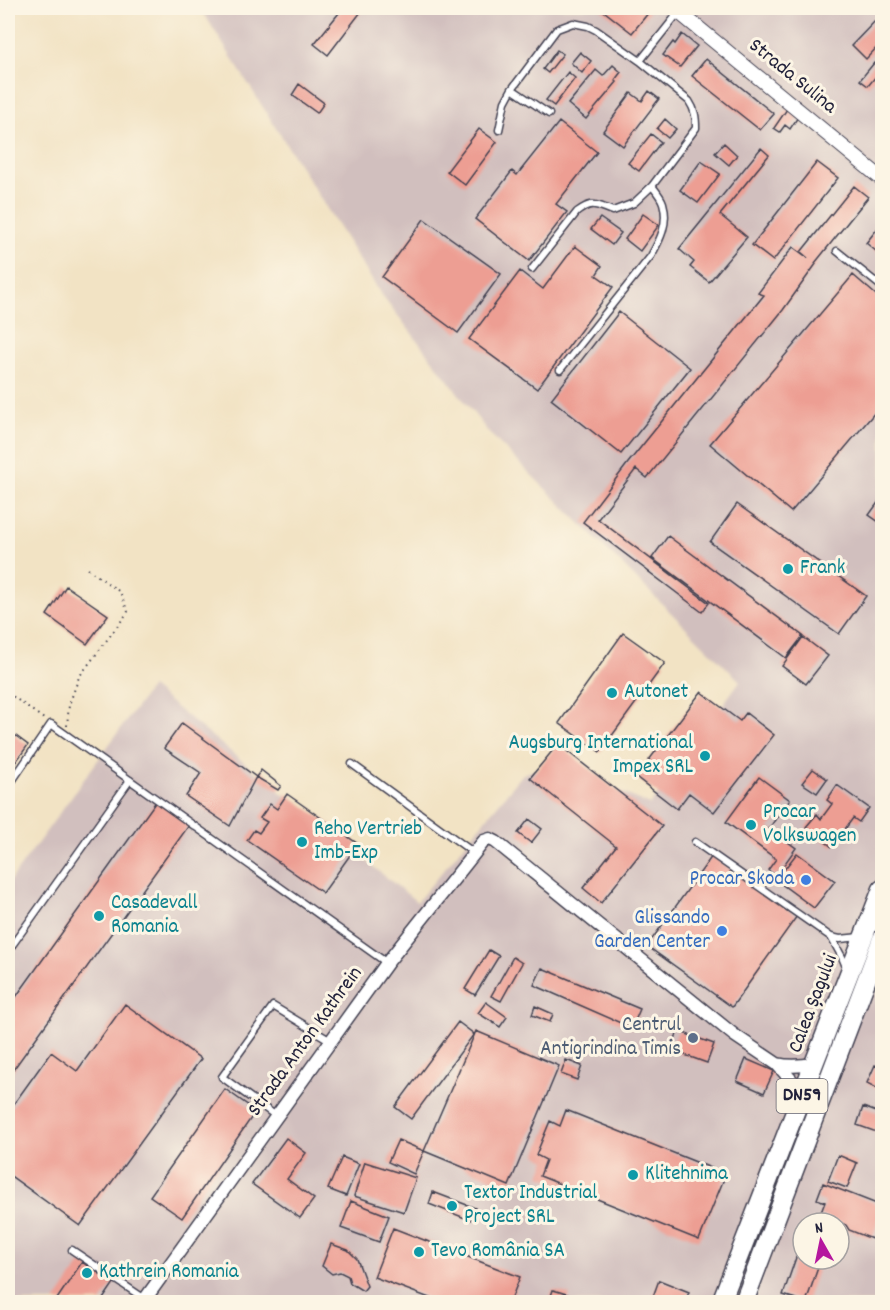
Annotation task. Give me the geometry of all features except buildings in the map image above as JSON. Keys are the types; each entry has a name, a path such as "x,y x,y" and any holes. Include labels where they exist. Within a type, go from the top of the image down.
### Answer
{"main road":[{"name":"Calea Șagului","path":"744,1302 873,937 882,890"},
{"name":"Calea Șagului","path":"721,1302 849,975 873,937"}],"street":[{"name":"Strada Sulina","path":"677,10 882,179"},
{"path":"387,963 484,840 490,839 734,1035 777,1064 793,1082 802,1097"},
{"name":"Strada Anton Kathrein","path":"144,1301 387,963"},
{"path":"777,1064 787,1066 814,1064"}],"lane":[{"path":"640,61 677,10"},
{"path":"499,130 505,102 512,89 557,29 573,23 596,30 640,61 689,101 694,109 696,128 652,186 634,203 613,211 592,204 584,207 577,212 532,269"},
{"path":"512,89 549,114"},
{"path":"560,370 651,256 659,242 665,217 662,202 652,186"},
{"path":"837,250 882,287"},
{"path":"8,787 51,724"},
{"name":"Strada Anton Kathrein","path":"51,724 387,963"},
{"path":"352,764 474,853"},
{"path":"8,951 130,780"},
{"path":"695,842 831,937 840,939 873,937"},
{"path":"831,937 849,975"},
{"path":"276,1116 222,1077 273,1006 331,1041"},
{"path":"72,1250 144,1301"}],"path":[{"path":"66,735 69,705 79,677 128,612 120,592 88,569"},
{"path":"8,693 51,724"}],"shaded area":[{"path":"198,8 882,8 882,1302 8,1302 8,884 151,687 258,774 256,777 278,790 417,902 523,774 556,763 650,805 740,681 489,433 379,291 206,17"}],"place":[{"name":"Frank","path":"788,569"},
{"name":"Autonet","path":"612,693"},
{"name":"Augsburg International Impex SRL","path":"705,756"},
{"name":"Procar Volkswagen","path":"751,825"},
{"name":"Reho Vertrieb Imb-Exp","path":"302,842"},
{"name":"Procar Skoda","path":"806,880"},
{"name":"Casadevall Romania","path":"99,916"},
{"name":"Glissando Garden Center","path":"722,931"},
{"name":"Centrul Antigrindina Timis","path":"693,1038"},
{"name":"Klitehnima","path":"633,1175"},
{"name":"Textor Industrial Project SRL","path":"452,1206"},
{"name":"Tevo România SA","path":"419,1252"},
{"name":"Kathrein Romania","path":"87,1273"}]}
